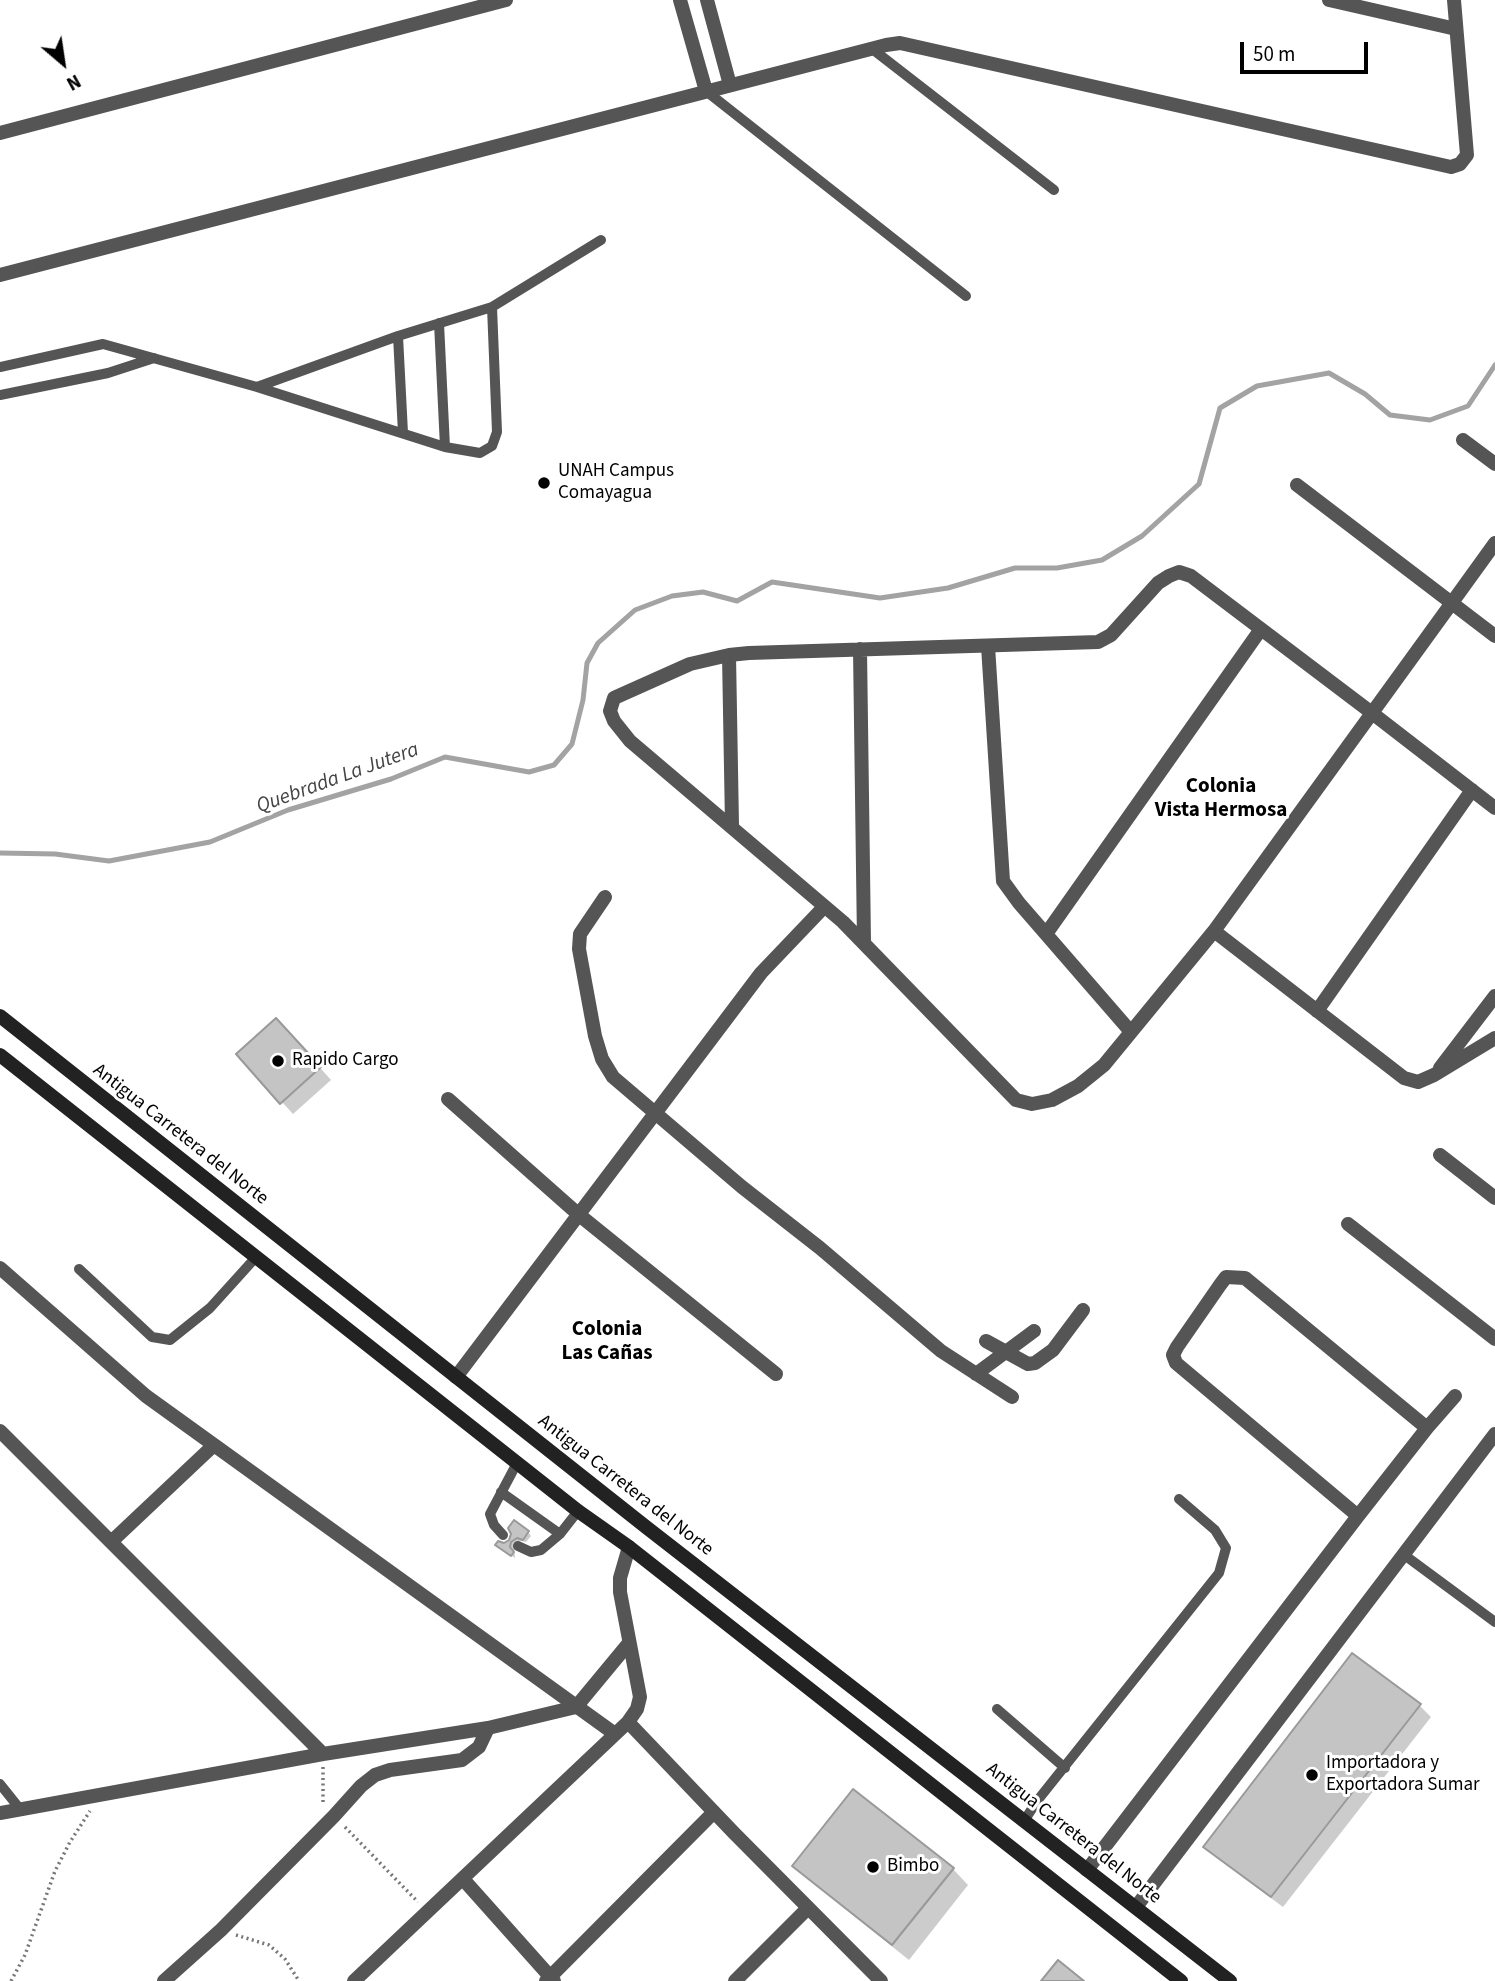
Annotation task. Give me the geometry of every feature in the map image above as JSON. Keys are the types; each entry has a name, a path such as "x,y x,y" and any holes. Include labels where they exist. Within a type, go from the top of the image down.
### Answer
{"main road":[{"name":"Antigua Carretera del Norte","path":"0,1016 456,1377 1230,1981"},
{"path":"0,1055 578,1511 629,1547 1181,1981"}],"street":[{"path":"0,133 506,0"},
{"path":"680,0 706,91"},
{"path":"707,0 730,85"},
{"path":"1329,0 1456,29"},
{"path":"0,275 893,44 914,45 1451,167 1460,164 1467,155 1454,0"},
{"path":"1463,440 1495,464"},
{"path":"1297,485 1495,636"},
{"path":"1495,543 1451,604 1372,713 1214,931 1104,1065 1077,1086 1052,1100 1032,1104 1016,1100 864,942 732,825 630,741 614,721 610,711 614,698 690,664 729,655 1098,642 1111,635 1158,583 1179,572 1191,576 1372,713 1495,808"},
{"path":"1046,934 1261,629"},
{"path":"988,646 1003,881 1131,1032"},
{"path":"860,649 864,942"},
{"path":"729,655 732,825"},
{"path":"1317,1011 1472,790"},
{"path":"605,897 580,934 579,949 595,1037 602,1059 613,1077 941,1351 1012,1397"},
{"path":"456,1377 761,973 824,907"},
{"path":"1214,931 1404,1078 1418,1082 1434,1075 1495,1038"},
{"path":"1434,1075 1495,996"},
{"path":"448,1099 578,1214 776,1374"},
{"path":"1440,1155 1495,1198"},
{"path":"1348,1224 1495,1339"},
{"path":"0,1268 146,1396 615,1734"},
{"path":"1358,1516 1176,1363 1173,1355 1177,1348 1226,1277 1245,1278 1427,1428"},
{"path":"986,1341 1028,1364 1034,1363 1053,1350 1083,1310"},
{"path":"976,1374 1034,1331"},
{"path":"1087,1870 1358,1516 1455,1396"},
{"path":"0,1432 323,1754"},
{"path":"1136,1907 1495,1434"},
{"path":"111,1542 214,1445"},
{"path":"354,1981 628,1722 637,1709 640,1697 620,1578 629,1547"},
{"path":"0,1813 323,1754 488,1728 576,1707 629,1643"},
{"path":"628,1722 881,1981"},
{"path":"164,1981 221,1930 361,1786 375,1775 390,1770 462,1760 479,1747 488,1728"},
{"path":"463,1878 550,1980 714,1812"},
{"path":"735,1981 808,1908"}],"lane":[{"path":"871,48 1054,190"},
{"path":"706,91 966,296"},
{"path":"257,387 398,336 492,307 601,240"},
{"path":"0,367 103,344 257,387 445,447 480,453 488,450 495,441 497,432 492,307"},
{"path":"439,323 445,447"},
{"path":"398,336 403,433"},
{"path":"0,395 108,373 156,358"},
{"path":"79,1269 152,1337 170,1340 210,1308 257,1256"},
{"path":"503,1535 494,1525 490,1514 517,1463"},
{"path":"501,1492 560,1534"},
{"path":"1024,1821 1219,1573 1226,1548 1215,1531 1179,1499"},
{"path":"518,1546 531,1552 541,1550 560,1534 578,1511"},
{"path":"1403,1555 1495,1622"},
{"path":"997,1709 1065,1768"},
{"path":"0,1784 20,1809"}],"path":[{"path":"323,1754 321,1797 324,1809 428,1912"},
{"path":"11,1981 26,1955 60,1861 102,1795"},
{"path":"221,1930 269,1945 285,1959 299,1981"}],"building":[{"name":"Rapido Cargo","path":"276,1018 321,1067 280,1104 236,1054"},
{"path":"514,1520 529,1531 523,1540 517,1538 511,1542 510,1547 514,1552 511,1556 495,1545 498,1541 504,1543 509,1540 511,1534 508,1528"},
{"name":"Importadora y Exportadora Sumar","path":"1352,1653 1421,1704 1271,1897 1203,1847"},
{"name":"Bimbo","path":"853,1789 954,1868 892,1945 792,1866"},
{"path":"1058,1960 1084,1981 1041,1981"}],"waterway":[{"name":"Quebrada La Jutera","path":"0,853 55,854 109,861 210,842 288,810 391,779 445,757 529,772 554,765 572,744 583,700 587,663 598,643 635,610 672,596 703,592 737,601 772,582 880,598 948,588 1015,568 1057,568 1102,560 1142,536 1199,484 1220,408 1257,386 1329,373 1365,394 1390,415 1430,420 1468,406 1495,365"}],"place":[{"name":"UNAH Campus Comayagua","path":"544,483"},
{"name":"Rapido Cargo","path":"278,1061"},
{"name":"Importadora y Exportadora Sumar","path":"1312,1775"},
{"name":"Bimbo","path":"873,1867"}],"district":[{"name":"Colonia Vista Hermosa","path":"1221,799"},
{"name":"Colonia Las Cañas","path":"607,1342"}]}
